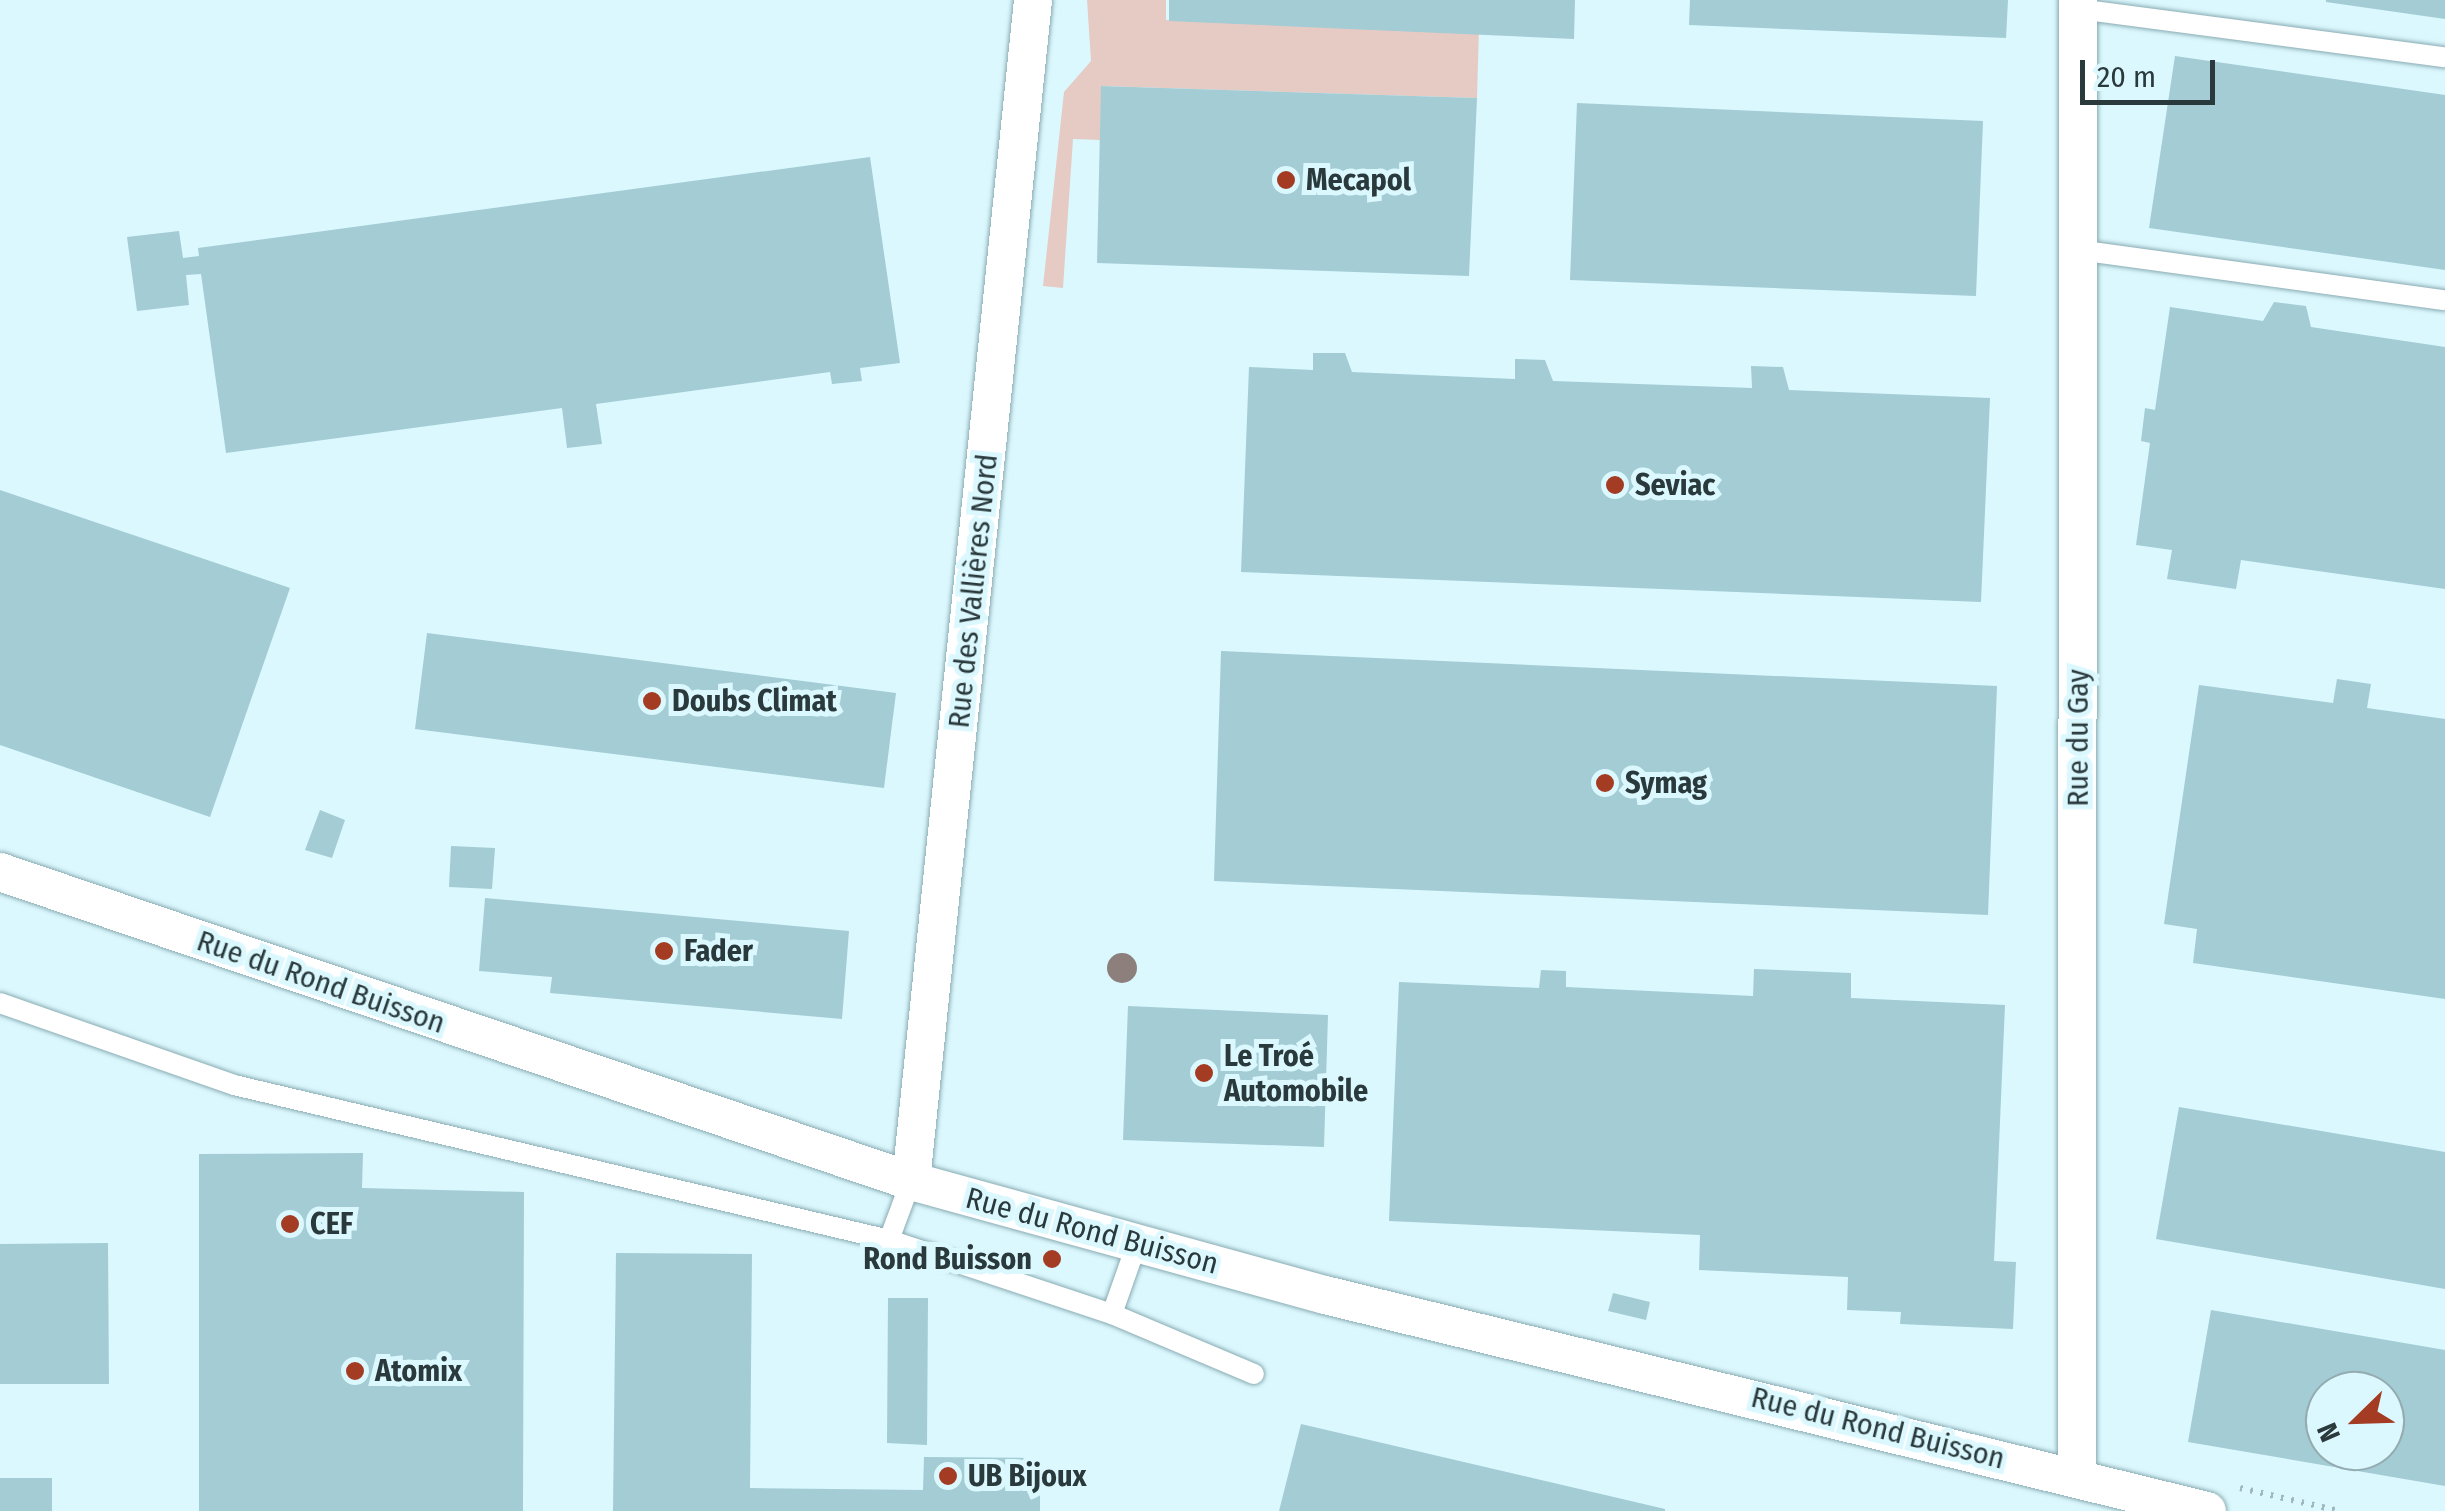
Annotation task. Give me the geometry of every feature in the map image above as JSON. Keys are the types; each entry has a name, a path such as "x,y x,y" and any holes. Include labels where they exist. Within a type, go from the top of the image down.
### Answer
{"street":[{"name":"Rue des Vallières Nord","path":"910,1181 1033,0"},
{"name":"Rue du Gay","path":"2076,1476 2078,4"},
{"name":"Rue du Rond Buisson","path":"0,872 910,1181 1136,1243 2207,1511"}],"lane":[{"path":"2078,4 2445,58"},
{"path":"2078,250 2445,300"},
{"path":"0,1003 234,1084 889,1240 1112,1314 1254,1374"},
{"path":"889,1240 910,1181"},
{"path":"1112,1314 1136,1243"}],"shaded area":[{"path":"1087,0 1166,0 1166,20 1479,29 1477,98 1102,86 1100,140 1073,139 1063,288 1043,286 1064,92 1091,61"}],"building":[{"path":"1169,0 1575,0 1574,39 1169,21"},
{"path":"1690,0 2008,0 2006,38 1689,25"},
{"path":"2445,0 2445,19 2326,2"},
{"path":"2175,56 2445,95 2445,270 2149,228"},
{"name":"Mecapol","path":"1101,86 1477,98 1469,276 1097,263"},
{"path":"1577,103 1983,121 1976,296 1570,280"},
{"path":"870,157 900,363 860,368 862,381 832,384 830,372 596,404 602,444 567,448 562,408 226,453 201,274 186,275 189,305 137,311 127,237 179,231 183,258 199,256 198,248"},
{"path":"2274,302 2306,306 2311,327 2445,347 2445,589 2241,560 2236,589 2167,579 2172,550 2136,545 2150,443 2141,441 2145,408 2155,410 2170,307 2263,321"},
{"name":"Seviac","path":"1313,353 1345,353 1352,372 1515,379 1515,359 1545,360 1553,381 1752,388 1751,366 1783,367 1789,390 1990,398 1981,602 1241,572 1249,367 1313,370"},
{"path":"0,490 290,588 210,817 0,745"},
{"name":"Doubs Climat","path":"427,633 896,693 884,788 415,729"},
{"name":"Symag","path":"1221,651 1997,686 1988,915 1214,881"},
{"path":"2337,679 2371,684 2367,708 2445,719 2445,999 2193,963 2197,929 2164,924 2199,685 2333,703"},
{"path":"320,810 345,820 332,858 305,850"},
{"path":"451,846 495,848 492,889 449,887"},
{"name":"Fader","path":"485,898 849,931 842,1019 550,993 552,977 479,971"},
{"path":"1754,969 1851,973 1851,998 2005,1005 1994,1261 2016,1262 2013,1329 1900,1324 1901,1312 1847,1310 1848,1277 1699,1270 1700,1235 1389,1221 1399,982 1539,988 1541,970 1566,971 1566,987 1753,996"},
{"path":"1128,1006 1328,1015 1324,1147 1123,1140"},
{"path":"2179,1107 2445,1152 2445,1289 2156,1239"},
{"path":"363,1153 362,1188 524,1192 523,1511 199,1511 199,1154"},
{"path":"108,1243 109,1384 0,1384 0,1244"},
{"path":"616,1253 752,1254 750,1488 923,1490 924,1457 1040,1458 1040,1511 613,1511"},
{"path":"1613,1293 1650,1302 1646,1320 1608,1311"},
{"path":"888,1298 928,1298 927,1445 887,1443"},
{"path":"2211,1310 2445,1350 2445,1486 2357,1471 2405,1471 2405,1371 2305,1371 2305,1462 2188,1442"},
{"path":"1301,1424 1665,1509 1665,1511 1279,1511"},
{"path":"0,1478 52,1478 52,1511 0,1511"}],"place":[{"name":"Mecapol","path":"1286,180"},
{"name":"Seviac","path":"1615,485"},
{"name":"Doubs Climat","path":"652,701"},
{"name":"Symag","path":"1605,783"},
{"name":"Fader","path":"664,951"},
{"name":"Le Troé Automobile","path":"1204,1073"},
{"name":"CEF","path":"290,1224"},
{"name":"Rond Buisson","path":"1052,1259"},
{"name":"Atomix","path":"355,1371"},
{"name":"UB Bijoux","path":"948,1476"}]}
